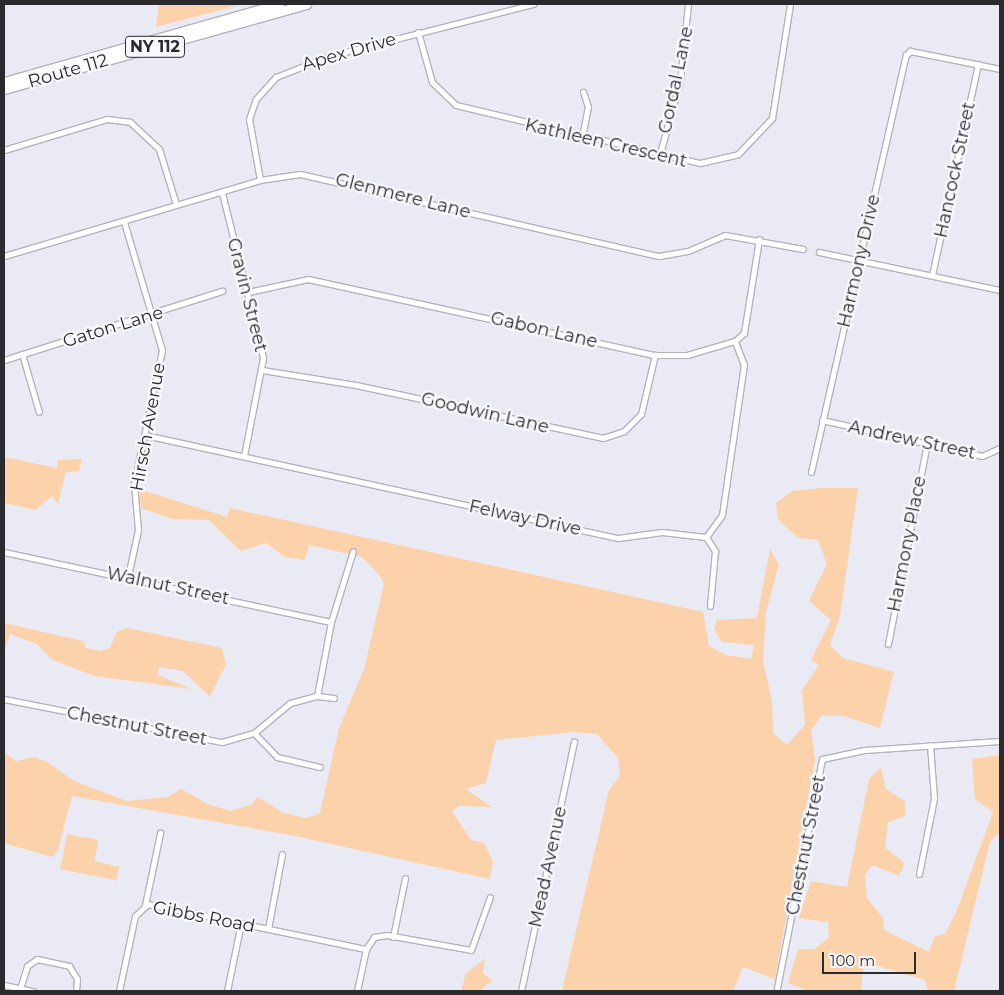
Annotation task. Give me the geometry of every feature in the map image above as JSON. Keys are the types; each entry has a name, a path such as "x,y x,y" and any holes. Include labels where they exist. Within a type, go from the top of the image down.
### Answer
{"main road":[{"name":"Route 112","path":"4,82 278,4"},
{"name":"Route 112","path":"4,90 306,4"}],"street":[{"name":"Apex Drive","path":"260,180 249,119 269,82 305,64 418,32 533,4"},
{"name":"Gordal Lane","path":"660,157 680,81 688,4"},
{"name":"Kathleen Crescent","path":"418,32 432,82 456,106 660,157 700,163 731,157 766,129 779,93 790,4"},
{"name":"Harmony Drive","path":"811,472 859,260 910,51 978,64"},
{"path":"978,64 1000,69"},
{"name":"Hancock Street","path":"932,275 978,64"},
{"path":"582,137 588,107 583,92"},
{"path":"4,150 107,120 130,122 159,149 176,204"},
{"name":"Glenmere Lane","path":"4,256 124,222 176,204 222,193 260,180 300,174 326,177 659,256 688,251 725,235 758,239 803,249"},
{"name":"Gravin Street","path":"222,193 259,332 262,370 244,456"},
{"name":"Hirsch Avenue","path":"124,222 162,350 134,484 138,530 128,576"},
{"path":"710,606 715,551 706,537 722,515 744,365 735,341 747,328 758,239"},
{"path":"819,252 1000,290"},
{"name":"Gabon Lane","path":"248,292 308,279 655,355 687,355 735,341"},
{"name":"Gaton Lane","path":"4,360 151,317 222,291"},
{"path":"22,354 39,412"},
{"name":"Goodwin Lane","path":"262,370 356,385 603,438 624,430 641,414 655,355"},
{"name":"Andrew Street","path":"822,420 982,456 1000,448"},
{"name":"Felway Drive","path":"145,435 618,538 662,532 706,537"},
{"name":"Harmony Place","path":"888,644 927,444"},
{"path":"317,696 331,622 353,551"},
{"name":"Walnut Street","path":"4,552 128,576 331,622"},
{"name":"Chestnut Street","path":"4,699 209,742 237,740 254,733 290,702 317,696 334,698"},
{"path":"254,733 277,756 320,767"},
{"name":"Chestnut Street","path":"777,988 822,759 930,745 1000,741"},
{"name":"Mead Avenue","path":"522,991 574,742"},
{"path":"919,874 934,798 930,745"},
{"path":"120,991 160,833"},
{"path":"268,929 282,854"},
{"path":"393,936 405,878"},
{"path":"358,991 366,949 371,940 381,935 393,936 471,950 490,897"},
{"name":"Gibbs Road","path":"143,906 242,923 366,949"},
{"path":"227,991 242,923"},
{"path":"20,989 27,966 37,959 69,966 77,979 76,991"},
{"path":"4,985 33,991"}],"shaded area":[{"path":"159,4 243,4 156,27"},
{"path":"4,457 57,468 58,460 82,459 79,471 66,472 58,504 52,496 35,510 4,503"},
{"path":"822,488 858,488 840,616 830,645 843,658 894,672 880,728 844,716 821,716 811,730 815,760 775,979 743,967 733,991 562,991 609,790 620,776 618,758 597,734 574,732 496,740 486,783 466,789 492,807 459,806 452,811 471,840 484,843 493,861 490,879 295,836 72,796 58,850 52,857 4,843 4,752 16,761 35,757 47,762 74,781 127,801 168,797 181,789 210,805 231,811 252,804 258,797 283,813 307,818 320,813 339,728 364,669 384,584 380,576 362,557 309,545 305,560 285,557 266,543 241,551 209,520 172,519 141,508 139,489 227,517 230,508 703,612 709,646 726,655 751,659 754,645 722,642 714,628 717,620 757,618 770,549 779,564 766,612 763,661 772,701 773,733 787,745 805,725 802,690 819,665 811,660 831,620 809,601 827,564 818,540 798,538 778,519 776,503 792,491"},
{"path":"4,623 83,641 86,648 100,651 110,648 117,632 127,628 222,648 226,664 210,697 183,671 159,667 158,675 192,689 94,676 51,659 37,644 10,634 4,653"},
{"path":"1000,755 1000,832 990,842 954,991 928,991 925,980 874,965 863,968 861,991 808,991 788,983 798,949 815,949 829,937 828,922 799,918 811,881 847,887 869,779 881,767 886,789 905,801 905,816 888,822 885,848 905,863 899,876 873,865 865,875 867,898 883,918 884,930 929,952 935,936 945,934 957,910 993,812 975,799 972,759"},
{"path":"67,834 98,840 92,875 60,869"},
{"path":"94,861 119,867 116,880 91,875"},
{"path":"485,959 483,973 492,981 479,991 461,991 466,973"}]}
